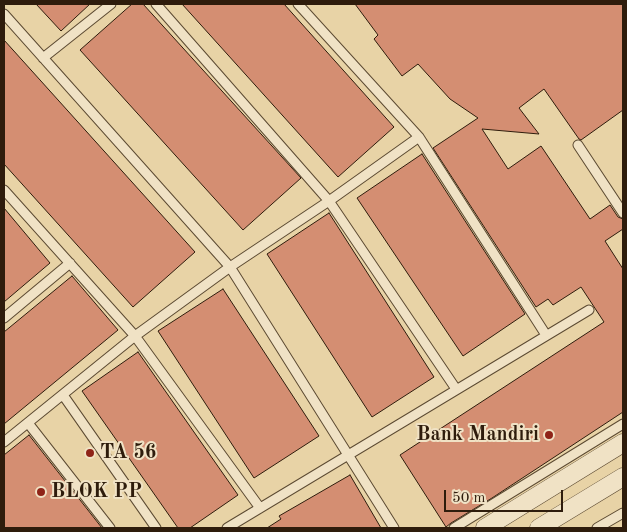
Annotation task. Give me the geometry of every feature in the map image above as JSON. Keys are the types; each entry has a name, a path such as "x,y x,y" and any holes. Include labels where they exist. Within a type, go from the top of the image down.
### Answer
{"street":[{"path":"485,528 623,443"},
{"path":"541,528 622,480"}],"lane":[{"path":"43,58 111,4"},
{"path":"156,4 329,201 456,390"},
{"path":"298,4 419,137 546,335"},
{"path":"4,14 230,267 394,528"},
{"path":"4,442 135,336 230,267 329,201 419,137"},
{"path":"578,145 623,213"},
{"path":"6,196 70,263 135,336 260,508"},
{"path":"4,318 70,263"},
{"path":"227,528 589,310"},
{"path":"62,395 156,528"},
{"path":"28,423 110,528"},
{"path":"454,528 623,424"},
{"path":"597,528 623,513"}],"building":[{"path":"36,4 90,4 61,31"},
{"path":"132,4 143,4 301,178 243,230 80,50"},
{"path":"182,4 284,4 394,127 338,177"},
{"path":"355,4 623,4 623,110 581,140 544,89 519,108 539,134 482,129 508,169 541,146 590,219 610,205 618,217 623,219 623,229 605,241 623,269 623,412 446,527 400,455 604,322 581,287 553,305 548,299 536,307 433,148 478,118 450,99 418,64 402,76 374,39 378,35"},
{"path":"4,40 195,252 133,307 4,164"},
{"path":"422,154 525,314 463,356 357,198"},
{"path":"4,208 50,263 4,302"},
{"path":"329,213 434,377 372,417 267,254"},
{"path":"72,276 118,330 4,424 4,332"},
{"path":"223,289 319,436 254,478 158,331"},
{"path":"138,352 238,495 190,528 178,528 82,391"},
{"name":"BLOK PP","path":"29,435 102,528 4,528 4,455"},
{"path":"350,475 381,528 267,528 281,519 279,516"}],"place":[{"name":"Bank Mandiri","path":"549,435"},
{"name":"TA 56","path":"90,453"},
{"name":"BLOK PP","path":"41,492"}]}
